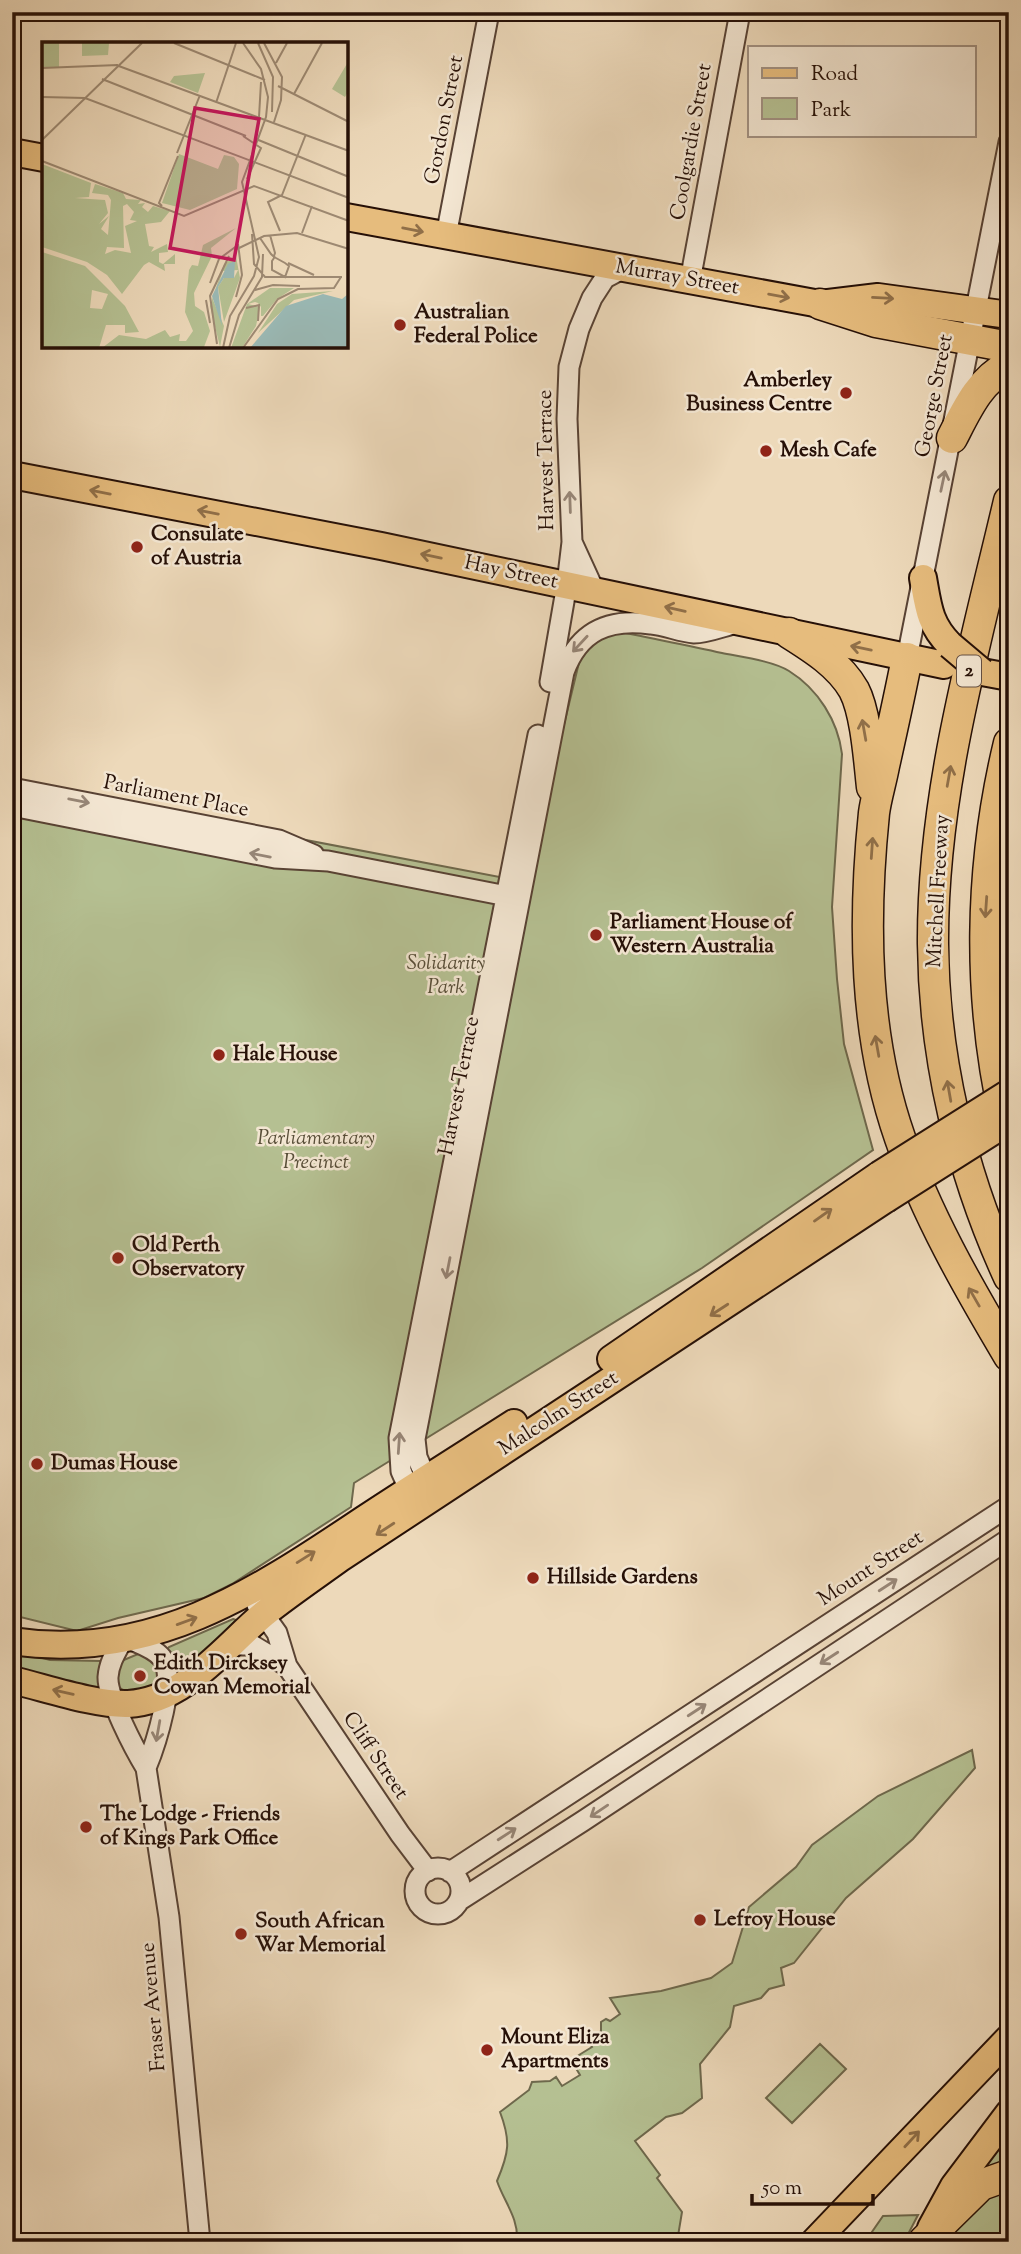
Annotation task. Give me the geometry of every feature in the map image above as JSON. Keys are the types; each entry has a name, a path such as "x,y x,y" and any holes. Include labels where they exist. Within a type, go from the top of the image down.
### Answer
{"highway":[{"path":"820,304 876,322 1009,347"},
{"path":"952,438 973,397 986,380 1009,365"},
{"name":"Mitchell Freeway","path":"1009,501 965,689 944,805 933,942 937,1021 956,1126 971,1181 1009,1277"},
{"path":"789,634 825,658 854,689 867,744 875,811"},
{"path":"907,657 875,811 869,936 870,994 876,1047 904,1149 936,1223 1009,1356"},
{"path":"1009,743 996,801 985,922 986,1006 996,1083 1009,1133"},
{"path":"986,1006 1009,908"},
{"path":"924,2241 981,2185 1009,2175"}],"main road":[{"path":"12,152 42,158"},
{"name":"Murray Street","path":"348,217 820,304 878,296 1009,314"},
{"name":"Hay Street","path":"12,475 381,546 907,657 947,655"},
{"path":"923,578 930,618 947,655 982,672 1009,677"},
{"name":"Malcolm Street","path":"12,1642 66,1646 125,1640 198,1617 248,1593 421,1493 882,1187 1009,1093"},
{"name":"Malcolm Street","path":"882,1187 1009,1121"},
{"name":"Malcolm Street","path":"12,1680 114,1703 148,1701 166,1694 196,1675 264,1615 421,1493"},
{"path":"814,2242 1009,2038"},
{"path":"924,2241 954,2186 1009,2113"}],"street":[{"name":"Gordon Street","path":"446,236 489,12"},
{"name":"Coolgardie Street","path":"690,281 740,12"},
{"name":"George Street","path":"907,657 1009,142"},
{"name":"Harvest Terrace","path":"513,897 556,653 572,542 567,419 569,367 579,329 592,298 605,278 622,269"},
{"name":"Harvest Terrace","path":"572,542 594,590"},
{"name":"Harvest Terrace","path":"421,1493 399,1462 399,1438 513,897 564,672 575,648 597,630 617,624 651,624 695,633 738,623"},
{"name":"Parliament Place","path":"12,788 279,840 328,861"},
{"name":"Parliament Place","path":"12,806 275,858 328,861 513,897"},
{"name":"Mount Street","path":"450,1872 1009,1506"},
{"path":"460,1900 460,1884 450,1872 443,1869 428,1871 420,1877 416,1897 421,1906 437,1914 446,1913 460,1900 1009,1539"},
{"name":"Cliff Street","path":"248,1593 277,1633 287,1666 400,1834 428,1871"},
{"name":"Fraser Avenue","path":"146,1768 156,1743 168,1673 161,1657 155,1652 125,1640 110,1663 110,1691 133,1747 146,1768 169,1917 200,2242"},
{"name":"Cliff Street","path":"229,1646 252,1645 287,1666"},
{"path":"758,1670 774,1694"},
{"path":"611,1766 627,1792"}],"green space":[{"name":"Parliamentary Precinct","path":"612,630 775,665 789,671 809,687 831,718 842,754 832,907 837,979 844,1044 873,1150 702,1268 354,1483 351,1507 232,1584 204,1598 118,1618 77,1631 12,1615 12,784 526,882 583,646"},
{"path":"236,1620 193,1665 176,1678 167,1650 169,1647"},
{"path":"12,1650 50,1660 101,1661 102,1690 12,1671"},
{"path":"145,1654 158,1662 159,1684 128,1694 115,1684 119,1662"},
{"path":"972,1750 975,1768 913,1839 846,1898 794,1963 781,1968 784,1985 769,1989 761,1998 734,2006 730,2027 700,2064 702,2098 682,2113 666,2117 635,2141 682,2212 677,2242 517,2242 516,2225 497,2181 507,2147 506,2131 500,2112 529,2090 532,2082 550,2081 556,2077 562,2086 580,2075 574,2065 582,2060 579,2055 592,2047 589,2042 601,2031 601,2022 606,2019 610,2021 620,2014 610,1998 661,1991 711,1978 732,1963 749,1907 796,1867 812,1845 878,1796"},
{"path":"820,2044 846,2069 792,2123 766,2098"},
{"path":"1009,2129 1009,2168 965,2190"},
{"path":"1009,2186 1009,2242 936,2242 970,2205"},
{"path":"918,2215 904,2242 865,2242 883,2216"}],"place":[{"name":"Australian Federal Police","path":"400,325"},
{"name":"Amberley Business Centre","path":"846,393"},
{"name":"Mesh Cafe","path":"766,451"},
{"name":"Consulate of Austria","path":"137,547"},
{"name":"Parliament House of Western Australia","path":"596,935"},
{"name":"Hale House","path":"219,1055"},
{"name":"Old Perth Observatory","path":"118,1258"},
{"name":"Dumas House","path":"37,1464"},
{"name":"Hillside Gardens","path":"533,1578"},
{"name":"Edith Dircksey Cowan Memorial","path":"140,1676"},
{"name":"The Lodge - Friends of Kings Park Office","path":"86,1827"},
{"name":"Lefroy House","path":"700,1920"},
{"name":"South African War Memorial","path":"241,1934"},
{"name":"Mount Eliza Apartments","path":"487,2050"}],"park label":[{"name":"Solidarity Park","path":"446,976"}]}
